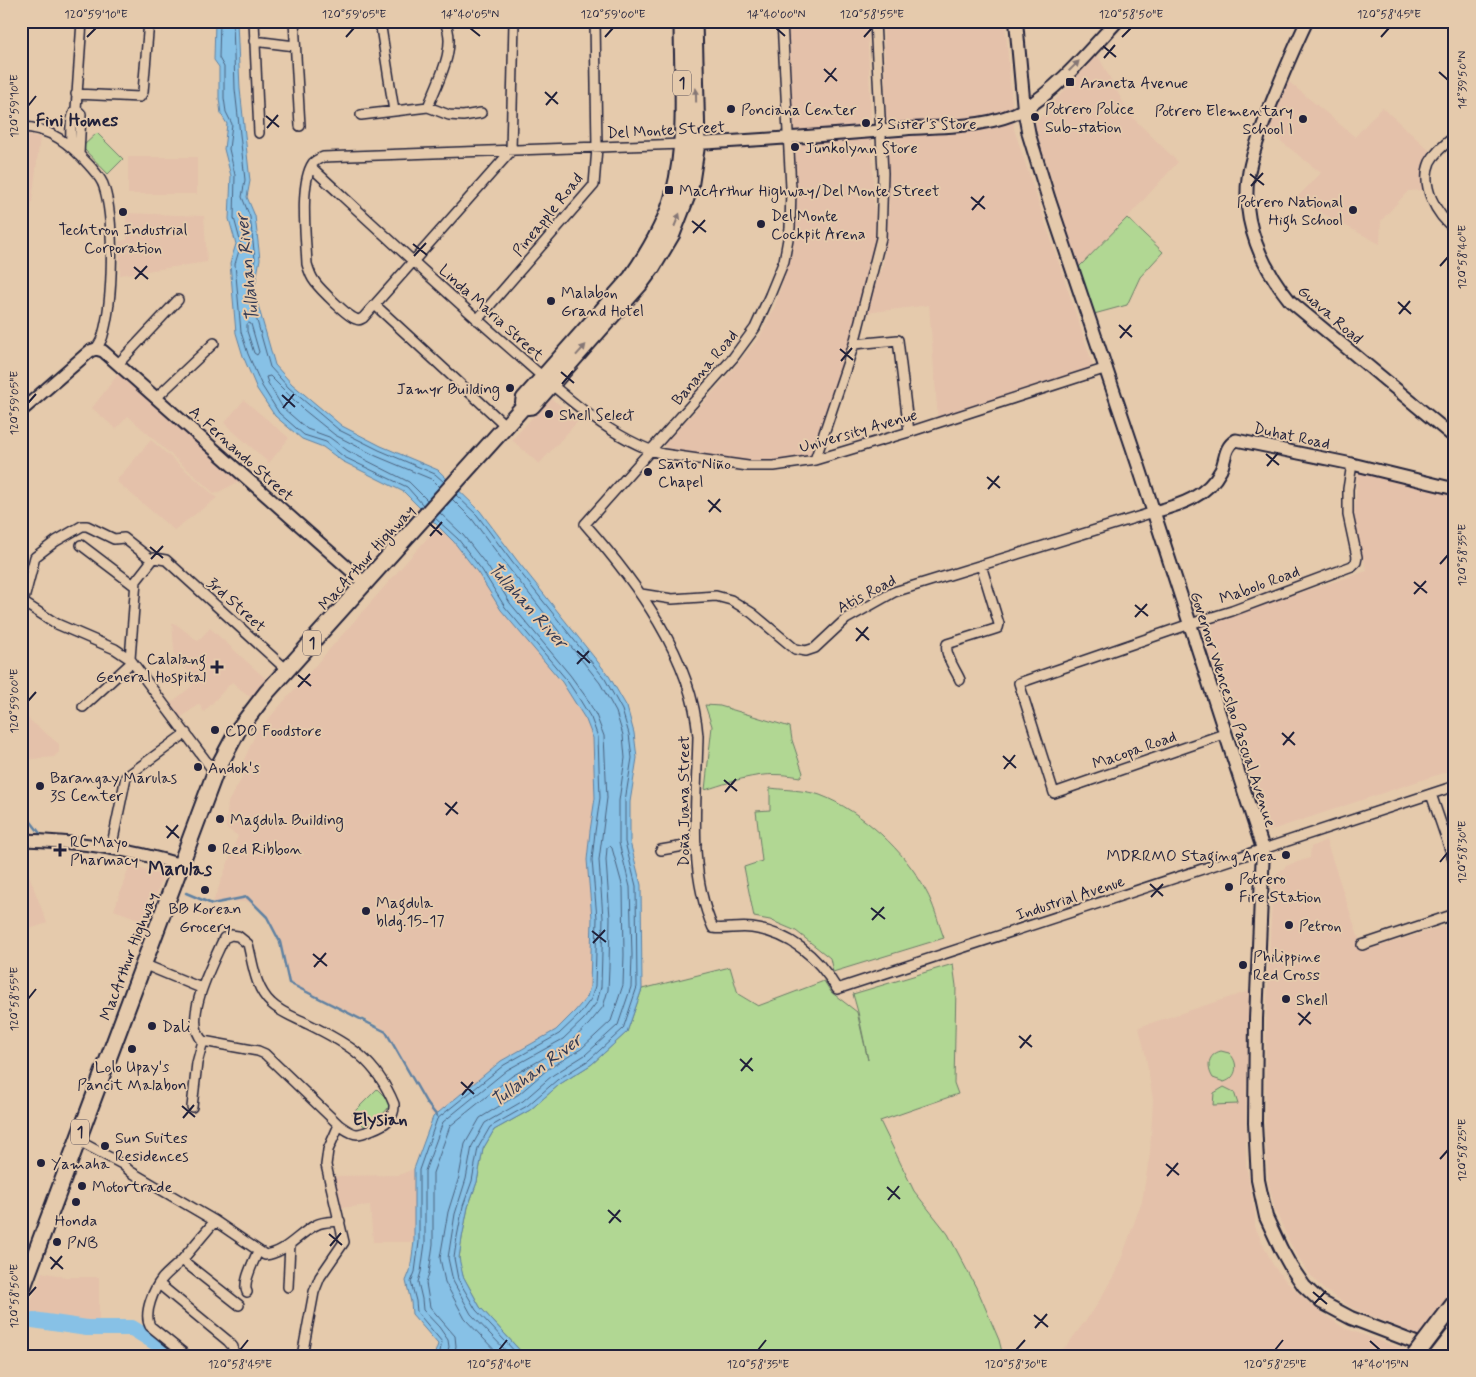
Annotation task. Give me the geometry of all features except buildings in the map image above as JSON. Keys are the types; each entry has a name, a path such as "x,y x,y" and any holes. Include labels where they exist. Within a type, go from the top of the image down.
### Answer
{"highway":[{"name":"MacArthur Highway","path":"682,21 690,144"},
{"name":"MacArthur Highway","path":"21,1292 215,773 238,730 288,670 523,407 524,399 547,381 639,285 672,234 690,188 694,21"},
{"path":"1415,1356 1455,1303"},
{"path":"1438,1356 1455,1334"}],"main road":[{"name":"Governor Wenceslao Pascual Avenue","path":"1016,21 1024,109 1029,135 1049,200 1107,368 1224,734 1263,849 1256,1019 1255,1122 1258,1180 1266,1217 1295,1274 1321,1302 1351,1318 1450,1356"},
{"path":"1024,109 1057,83 1117,21"}],"street":[{"path":"71,147 72,120 76,109 82,21"},
{"path":"76,94 140,97 143,92 149,21"},
{"path":"254,21 259,133"},
{"path":"294,21 300,126"},
{"path":"380,21 394,111"},
{"path":"428,107 450,50 448,28 444,21"},
{"path":"311,167 306,188 305,205 307,264 315,283 348,314 360,320 511,151 514,21"},
{"name":"Pineapple Road","path":"477,320 594,185 597,148 596,21"},
{"name":"Banana Road","path":"585,524 734,358 755,328 784,261 790,228 791,188 782,21"},
{"path":"815,460 854,344 881,238 883,189 875,21"},
{"name":"Guava Road","path":"1307,21 1287,62 1273,98 1260,134 1248,177 1249,216 1254,238 1263,262 1276,284 1290,301 1455,438"},
{"path":"254,41 295,46"},
{"path":"361,115 428,107 449,115 463,116 481,113"},
{"path":"76,109 80,114 79,155"},
{"name":"Del Monte Street","path":"311,167 317,160 323,157 597,148 788,139 1001,120 1013,116 1024,109"},
{"path":"21,127 42,130 57,137 79,155 98,175 104,185 111,219 111,260 108,300 102,338 96,349 90,351 21,411"},
{"path":"1455,136 1440,148 1430,162 1427,179 1430,195 1440,214 1455,229"},
{"name":"Linda Maria Street","path":"311,167 413,262 547,381"},
{"path":"118,364 178,300"},
{"path":"375,305 506,426"},
{"path":"854,344 896,339 900,342 910,432"},
{"path":"156,398 214,343"},
{"name":"A. Fernando Street","path":"96,349 103,351 118,364 366,584"},
{"name":"University Avenue","path":"547,381 585,412 612,430 650,451 679,457 748,466 774,466 815,460 910,432 1107,368"},
{"name":"Duhat Road","path":"1154,512 1183,504 1196,497 1221,470 1227,449 1236,440 1352,464 1455,489"},
{"name":"Mabolo Road","path":"1054,792 1019,683 1232,611 1352,566 1356,562 1357,557 1348,515 1348,489 1352,464"},
{"name":"Atis Road","path":"641,594 672,599 716,596 730,600 752,613 795,649 806,651 815,648 846,619 894,592 1154,512"},
{"name":"Doña Juana Street","path":"585,524 641,594 669,643 681,669 697,724 696,859 701,890 713,928 752,928 770,932 787,939 803,948 817,960 829,974 838,989"},
{"path":"83,706 131,660 136,581 152,560 124,538 114,539 87,526 82,526 56,541 35,557 22,602 58,624 115,649 131,660 215,773"},
{"path":"81,545 135,586"},
{"name":"3rd Street","path":"152,560 154,558 166,560 288,670"},
{"path":"960,680 948,654 947,644 998,628 1000,624 981,565"},
{"path":"111,849 126,777 186,733"},
{"name":"Macopa Road","path":"1054,792 1224,734"},
{"name":"Industrial Avenue","path":"838,989 1455,786"},
{"path":"1431,794 1455,864"},
{"path":"21,840 44,840 111,849 150,856 181,865"},
{"path":"661,850 696,844"},
{"path":"1362,945 1455,914"},
{"path":"231,935 238,936 248,944 254,972 270,1003 280,1010 323,1031 356,1051 370,1063 381,1078 394,1104 395,1109 392,1117 386,1123 362,1134 355,1134 339,1125 266,1054 203,1041 198,1036 196,1028 201,988 224,938 231,935"},
{"path":"143,964 201,988"},
{"path":"192,1107 197,1063 203,1041"},
{"path":"302,1356 314,1292 320,1276 344,1242 326,1165 328,1150 339,1125"},
{"path":"78,1140 122,1164 131,1172 214,1221 266,1255 270,1255 290,1244 318,1224 340,1221"},
{"path":"187,1356 153,1330 147,1321 148,1311 159,1284 182,1260 214,1221"},
{"path":"288,1287 290,1244"},
{"path":"247,1292 245,1289 246,1283 258,1251"},
{"path":"182,1260 239,1305"},
{"path":"159,1284 228,1341 233,1347 233,1356"}],"shaded area":[{"path":"21,21 28,21 21,102"},
{"path":"788,21 867,21 876,246 867,290 811,457 772,463 757,463 665,450 665,443 718,387 759,338 774,308 792,253 796,189"},
{"path":"883,21 1005,21 1014,129 1094,368 938,420 929,305 865,313 883,264 889,209"},
{"path":"1097,54 1130,115 1178,162 1079,267 1034,124"},
{"path":"1288,81 1355,137 1382,107 1429,150 1423,190 1408,191 1381,221 1380,244 1295,199 1321,173 1268,131"},
{"path":"21,133 40,137 25,258 21,257"},
{"path":"128,157 197,157 197,194 128,194"},
{"path":"126,213 204,216 207,262 120,275 119,241 127,240"},
{"path":"119,373 240,481 215,494 128,416 116,429 92,408"},
{"path":"550,398 580,419 539,464 512,440"},
{"path":"244,400 289,438 269,463 224,423"},
{"path":"151,440 217,498 174,530 116,481"},
{"path":"1358,471 1455,495 1455,769 1269,831 1199,625 1367,571 1354,515"},
{"path":"437,527 454,542 576,702 593,738 595,798 587,860 592,918 590,986 587,998 556,1030 501,1061 433,1117 391,1043 378,1025 291,986 277,936 263,913 248,902 213,902 238,836 226,828 228,802 242,778 243,762 256,733"},
{"name":"Calalang General Hospital","path":"172,623 198,641 210,628 267,680 251,698 232,682 204,712 199,704 179,719 168,705 192,686 190,672 175,661"},
{"path":"21,713 59,744 59,752 54,757 21,760"},
{"path":"1326,840 1363,951 1455,923 1455,1288 1451,1293 1455,1290 1455,1348 1352,1308 1323,1289 1306,1270 1290,1243 1275,1210 1269,1185 1265,1138 1266,1024 1273,879 1276,874 1288,865 1310,858 1311,847"},
{"path":"130,864 163,876 147,922 114,910"},
{"path":"27,870 47,923 21,932 21,871"},
{"path":"1249,991 1246,1165 1255,1213 1255,1227 1273,1265 1286,1281 1310,1304 1344,1328 1423,1356 1056,1356 1068,1344 1095,1308 1118,1268 1142,1201 1150,1153 1153,1100 1139,1027"},
{"path":"414,1169 414,1242 373,1242 370,1205 340,1208 333,1176 399,1175"},
{"path":"42,1272 66,1277 99,1277 99,1325 26,1315"}],"green space":[{"path":"97,133 123,159 108,174 82,147"},
{"path":"1127,218 1163,252 1140,277 1127,305 1094,314 1079,267"},
{"path":"705,705 720,706 790,727 792,740 803,773 800,777 762,775 729,782 705,790 712,726"},
{"path":"770,788 820,795 851,811 881,834 917,876 931,902 944,938 833,972 830,958 796,931 770,920 754,917 744,867 762,861 756,811 770,810"},
{"path":"953,964 956,986 954,1083 958,1094 880,1121 914,1191 948,1234 979,1293 999,1340 1003,1356 525,1356 480,1307 463,1276 459,1258 468,1207 477,1182 483,1149 494,1130 530,1110 560,1084 592,1064 627,1032 642,989 730,967 738,994 758,1006 824,981 831,992 857,1012 868,1060 853,994"},
{"path":"1221,1051 1229,1053 1236,1065 1232,1077 1224,1082 1213,1078 1209,1070 1211,1058"},
{"path":"1224,1087 1234,1092 1238,1104 1213,1105 1214,1093"},
{"path":"377,1089 392,1104 368,1130 352,1114"}],"water":[{"name":"Tullahan River","path":"215,21 237,21 240,89 250,181 247,197 255,216 260,259 254,291 275,365 292,384 342,426 381,446 438,470 480,511 609,676 627,707 634,733 637,758 630,802 630,842 641,885 642,989 627,1032 592,1064 560,1084 530,1110 494,1130 483,1149 477,1182 468,1207 462,1238 459,1258 463,1276 480,1307 525,1356 434,1356 438,1344 412,1314 406,1281 410,1271 414,1242 414,1169 433,1117 501,1061 556,1030 587,997 590,986 592,918 587,860 595,798 593,738 586,720 562,682 501,610 478,573 454,542 404,492 342,461 323,447 302,439 275,416 257,389 243,356 236,333 230,263 236,244 229,219 231,176 224,149 227,124 221,114 219,67 214,60"}],"waterway":[{"path":"21,809 42,836"},
{"path":"186,893 212,904 247,897 267,917 280,942 289,983 386,1032 426,1102 437,1116"},
{"path":"33,1320 87,1328 132,1328 161,1346 162,1356"}],"place":[{"name":"Araneta Avenue","path":"1070,82"},
{"name":"Ponciana Center","path":"731,109"},
{"name":"Potrero Police Sub-station","path":"1035,117"},
{"name":"Potrero Elementary School I","path":"1303,119"},
{"name":"3 Sister's Store","path":"866,123"},
{"name":"Junkolynn Store","path":"795,147"},
{"name":"MacArthur Highway/Del Monte Street","path":"669,190"},
{"name":"Potrero National High School","path":"1353,210"},
{"name":"Techtron Industrial Corporation","path":"123,212"},
{"name":"Del Monte Cockpit Arena","path":"761,224"},
{"name":"Malabon Grand Hotel","path":"551,301"},
{"name":"Jamyr Building","path":"510,388"},
{"name":"Shell Select","path":"549,414"},
{"name":"Santo Niño Chapel","path":"648,472"},
{"name":"Calalang General Hospital","path":"217,667"},
{"name":"CDO Foodstore","path":"215,730"},
{"name":"Andok's","path":"198,767"},
{"name":"Barangay Marulas 3S Center","path":"40,786"},
{"name":"Magdula Building","path":"220,819"},
{"name":"Red Ribbon","path":"212,848"},
{"name":"RC Mayo Pharmacy","path":"60,850"},
{"name":"MDRRMO Staging Area","path":"1286,855"},
{"name":"Potrero Fire Station","path":"1229,887"},
{"name":"BB Korean Grocery","path":"205,890"},
{"name":"Magdula bldg.15-17","path":"366,911"},
{"name":"Petron","path":"1289,925"},
{"name":"Philippine Red Cross","path":"1243,965"},
{"name":"Shell","path":"1286,999"},
{"name":"Dali","path":"152,1026"},
{"name":"Lolo Upay's Pancit Malabon","path":"132,1049"},
{"name":"Sun Suites Residences","path":"105,1146"},
{"name":"Yamaha","path":"41,1163"},
{"name":"Motortrade","path":"82,1186"},
{"name":"Honda","path":"76,1202"},
{"name":"PNB","path":"57,1242"}],"district":[{"name":"Fini Homes","path":"77,120"},
{"name":"Marulas","path":"180,868"},
{"name":"Elysian","path":"380,1119"}]}
